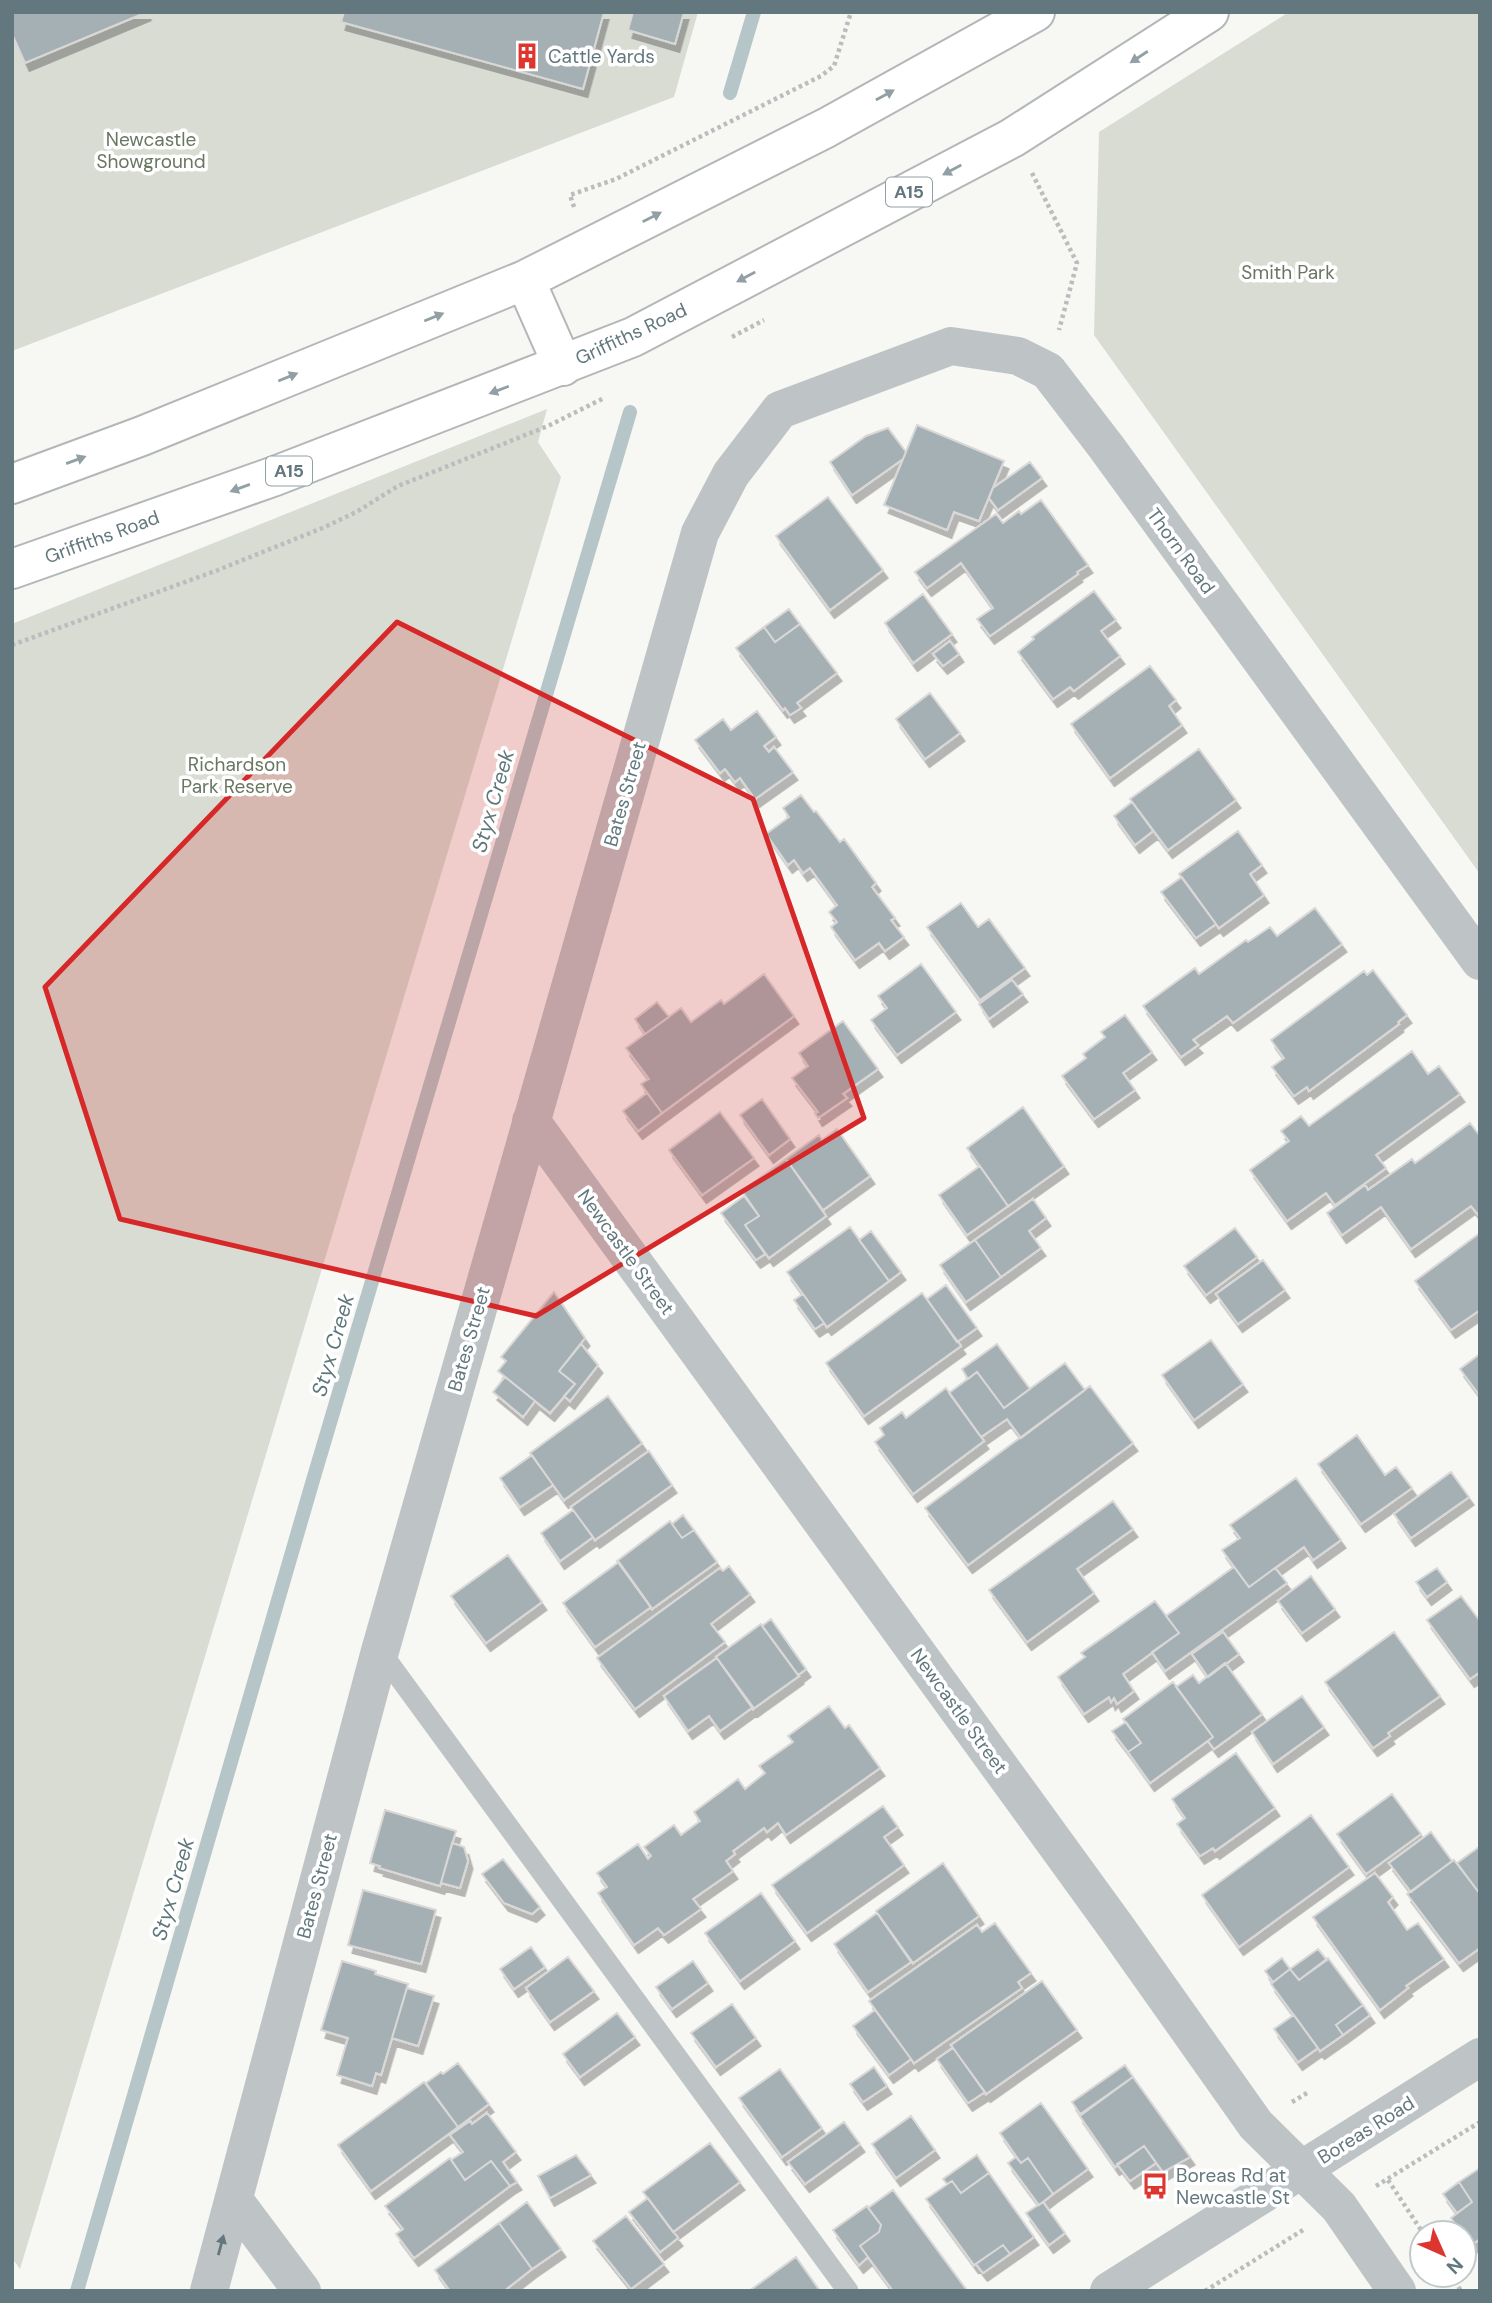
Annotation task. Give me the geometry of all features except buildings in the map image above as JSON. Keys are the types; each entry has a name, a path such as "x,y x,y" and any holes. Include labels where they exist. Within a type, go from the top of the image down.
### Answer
{"highway":[{"name":"Griffiths Road","path":"12,569 275,476 633,337 1012,138 1209,12"},
{"path":"12,484 142,436 525,280 826,128 1026,14"},
{"path":"525,280 563,366"}],"street":[{"name":"Thorn Road","path":"780,410 951,346 1017,356 1048,371 1107,448 1480,961"},
{"name":"Bates Street","path":"209,2291 380,1651 700,533 731,474 780,410"},
{"name":"Newcastle Street","path":"531,1121 1116,1927 1256,2125 1339,2207 1397,2291"},
{"name":"Boreas Road","path":"1109,2291 1480,2057"},
{"path":"234,2200 302,2291"}],"lane":[{"path":"380,1651 848,2291"}],"path":[{"path":"570,195 616,179 821,76 834,66 851,12"},
{"path":"1031,171 1077,263 1048,371"},
{"path":"12,645 301,537 358,511 398,486 548,426"},
{"path":"1414,2219 1388,2180 1480,2122"},
{"path":"1205,2291 1309,2226"}],"highlighted area":[{"path":"397,622 753,799 864,1118 536,1316 120,1219 45,987"}],"green space":[{"name":"Newcastle Showground","path":"12,12 698,12 674,97 12,351"},
{"name":"Smith Park","path":"1289,12 1480,12 1480,874 1094,335 1099,132"},
{"name":"Richardson Park Reserve","path":"547,409 538,442 561,477 20,2269 12,2258 12,624"}],"waterway":[{"name":"Styx Creek","path":"730,93 754,12"},
{"name":"Styx Creek","path":"77,2291 313,1480 630,412"}],"place":[{"name":"Cattle Yards","path":"527,56"},
{"name":"Boreas Rd at Newcastle St","path":"1155,2186"}]}
